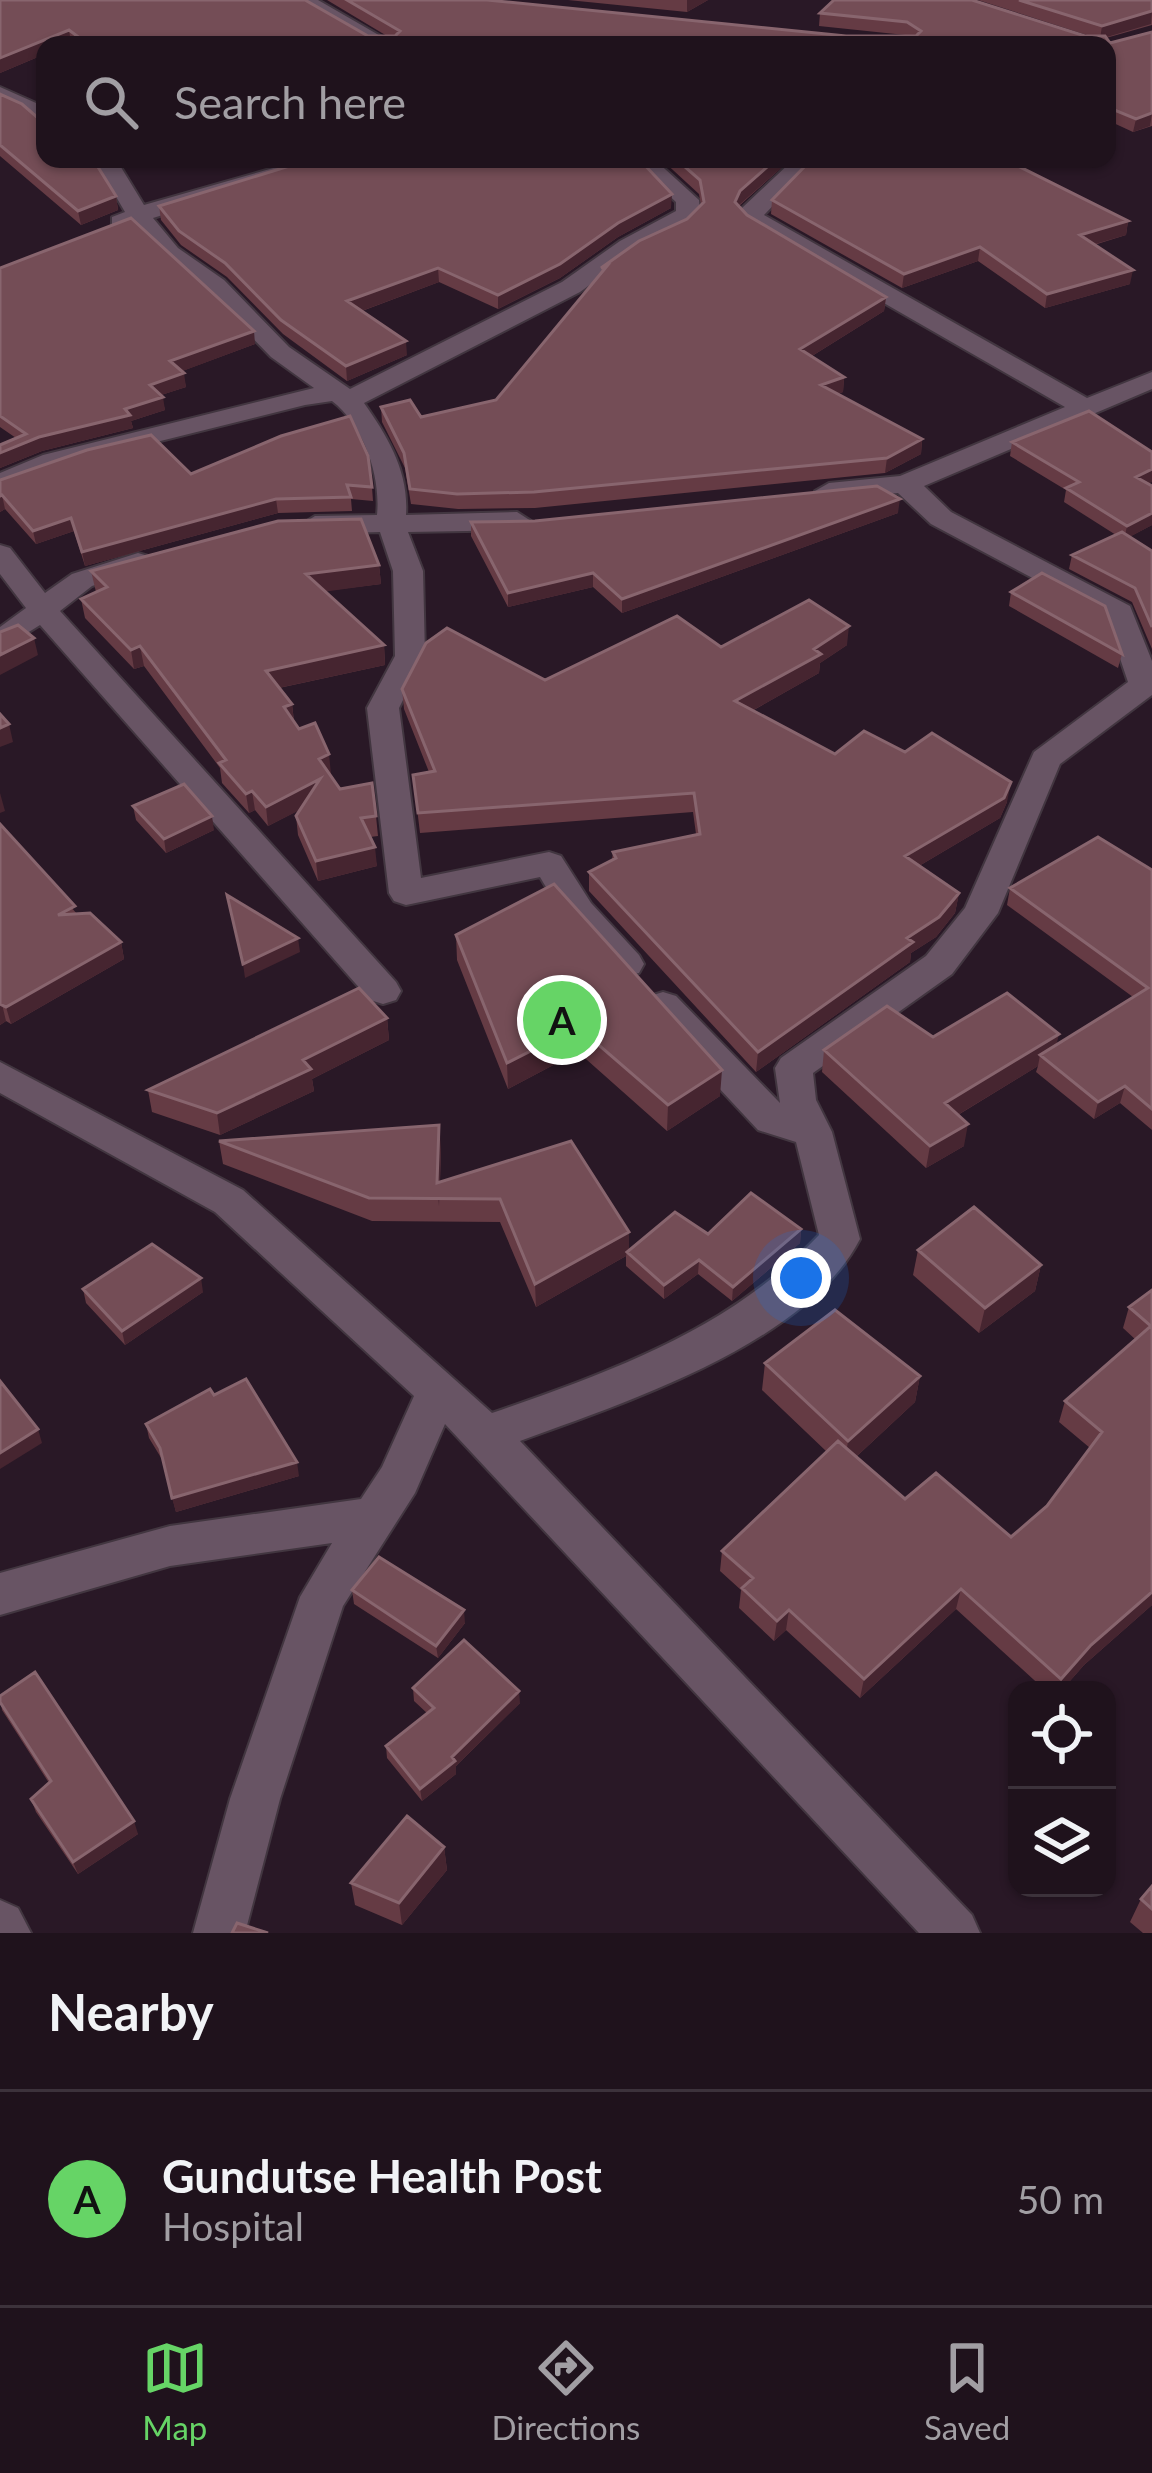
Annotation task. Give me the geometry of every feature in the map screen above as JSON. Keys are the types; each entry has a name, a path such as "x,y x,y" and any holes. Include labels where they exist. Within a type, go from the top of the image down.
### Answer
{"street":[{"path":"303,0 369,36"},
{"path":"0,93 36,111"},
{"path":"110,168 169,253 215,285 280,352 343,396 372,434 394,487 391,524 408,571 410,656 383,708 406,893 549,864 579,911 772,1120 813,1132"},
{"path":"99,231 179,199 297,168"},
{"path":"0,484 55,457 211,423 304,396 343,396 571,286 628,246 688,213 687,200 651,168"},
{"path":"798,168 756,204 751,213 756,220 1085,408"},
{"path":"793,495 905,484 1152,380"},
{"path":"905,484 940,518 1152,632"},
{"path":"279,526 556,519"},
{"path":"0,554 42,610 383,991"},
{"path":"0,640 82,580 157,557"},
{"path":"485,1434 632,1383 738,1330 813,1273 840,1239 813,1132 797,1100 794,1068 939,965 980,913 1046,759 1148,692 1119,612"},
{"path":"0,1076 229,1202 485,1434 954,1933"},
{"path":"219,1933 255,1799 323,1597 399,1479 437,1392"},
{"path":"0,1594 170,1546 374,1517"}],"building":[{"path":"0,0 305,0 368,36 77,36 69,30 36,36 36,43 0,58"},
{"path":"347,0 487,0 846,36 395,36 400,31"},
{"path":"834,0 972,0 1085,36 916,36 921,31 907,22 820,13"},
{"path":"1019,0 1152,0 1152,11 1102,26"},
{"path":"1152,32 1152,113 1136,119 1116,111 1116,41"},
{"path":"0,94 36,116 36,168 99,168 116,196 78,211 0,145"},
{"path":"283,168 647,168 672,194 618,223 560,264 498,295 438,268 347,301 406,341 346,366 281,320 225,263 179,231 159,206"},
{"path":"686,168 766,168 740,191 735,202 747,215 886,297 800,349 844,377 821,385 922,439 887,458 534,492 457,494 410,489 404,453 381,407 410,400 421,417 496,400 607,266 601,268 639,241 687,219 704,202 700,180"},
{"path":"803,168 1022,168 1128,221 1080,235 1133,270 1047,294 980,247 904,274 772,200"},
{"path":"131,218 254,331 170,361 184,373 150,385 163,397 125,409 130,415 39,437 0,453 0,445 26,434 0,416 0,268"},
{"path":"1089,411 1152,452 1152,469 1136,477 1152,486 1152,513 1127,526 1066,488 1079,482 1012,442"},
{"path":"350,416 368,456 372,487 347,485 351,497 276,499 82,552 71,518 33,531 0,496 0,480 87,450 151,435 191,474 281,436"},
{"path":"877,486 900,499 622,599 593,573 508,593 471,522 535,521"},
{"path":"361,519 379,565 306,574 384,645 266,671 292,704 284,707 299,729 315,723 329,754 319,759 340,789 372,783 376,816 361,818 375,847 316,861 296,816 320,779 266,807 252,791 246,794 219,763 226,760 140,646 131,650 81,599 107,587 91,571 278,521"},
{"path":"1122,532 1152,551 1152,627 1135,588 1072,555"},
{"path":"1042,573 1105,606 1122,654 1011,592"},
{"path":"809,600 849,626 814,649 821,654 735,701 835,754 864,731 905,752 932,733 1011,782 1004,798 905,856 959,893 939,917 907,938 913,942 758,1052 589,872 616,858 613,852 700,834 694,793 418,813 413,775 435,771 402,689 426,643 447,628 545,680 677,616 721,647"},
{"path":"18,625 34,638 0,655 0,632"},
{"path":"184,784 212,816 164,839 133,806"},
{"path":"0,824 75,906 58,915 90,913 121,942 6,1007 0,1004"},
{"path":"1098,837 1152,870 1152,1109 1125,1086 1098,1102 1040,1055 1148,988 1010,888"},
{"path":"554,884 722,1070 668,1105 578,1027 507,1063 456,935"},
{"path":"227,895 298,938 243,964"},
{"path":"359,988 387,1018 303,1060 311,1069 217,1113 148,1090"},
{"path":"1007,993 1059,1034 945,1103 968,1124 930,1146 824,1050 887,1006 933,1037"},
{"path":"439,1125 437,1183 571,1141 629,1232 535,1284 500,1199 369,1198 219,1141"},
{"path":"751,1193 801,1229 733,1287 699,1260 664,1285 627,1252 675,1212 708,1234"},
{"path":"974,1207 1041,1265 985,1308 918,1250"},
{"path":"152,1244 201,1278 122,1331 83,1289"},
{"path":"1152,1290 1152,1592 1091,1645 1061,1679 961,1589 864,1679 789,1610 777,1621 742,1588 753,1578 722,1551 838,1441 905,1499 936,1473 1011,1537 1047,1506 1102,1432 1065,1401 1151,1326 1129,1307"},
{"path":"835,1310 920,1376 848,1441 765,1363"},
{"path":"246,1379 297,1462 172,1498 160,1448 146,1424 210,1389 214,1395"},
{"path":"0,1381 38,1429 0,1453"},
{"path":"379,1557 464,1610 436,1646 352,1590"},
{"path":"464,1640 519,1691 452,1757 455,1761 420,1789 386,1746 434,1708 413,1688"},
{"path":"35,1672 134,1821 73,1862 31,1799 51,1781 0,1702 0,1696"},
{"path":"407,1816 444,1847 399,1903 351,1883"},
{"path":"1152,1886 1152,1909 1141,1899"},
{"path":"237,1923 268,1933 232,1933"}],"place":[{"name":"Gundutse Health Post","path":"562,1020"}]}
